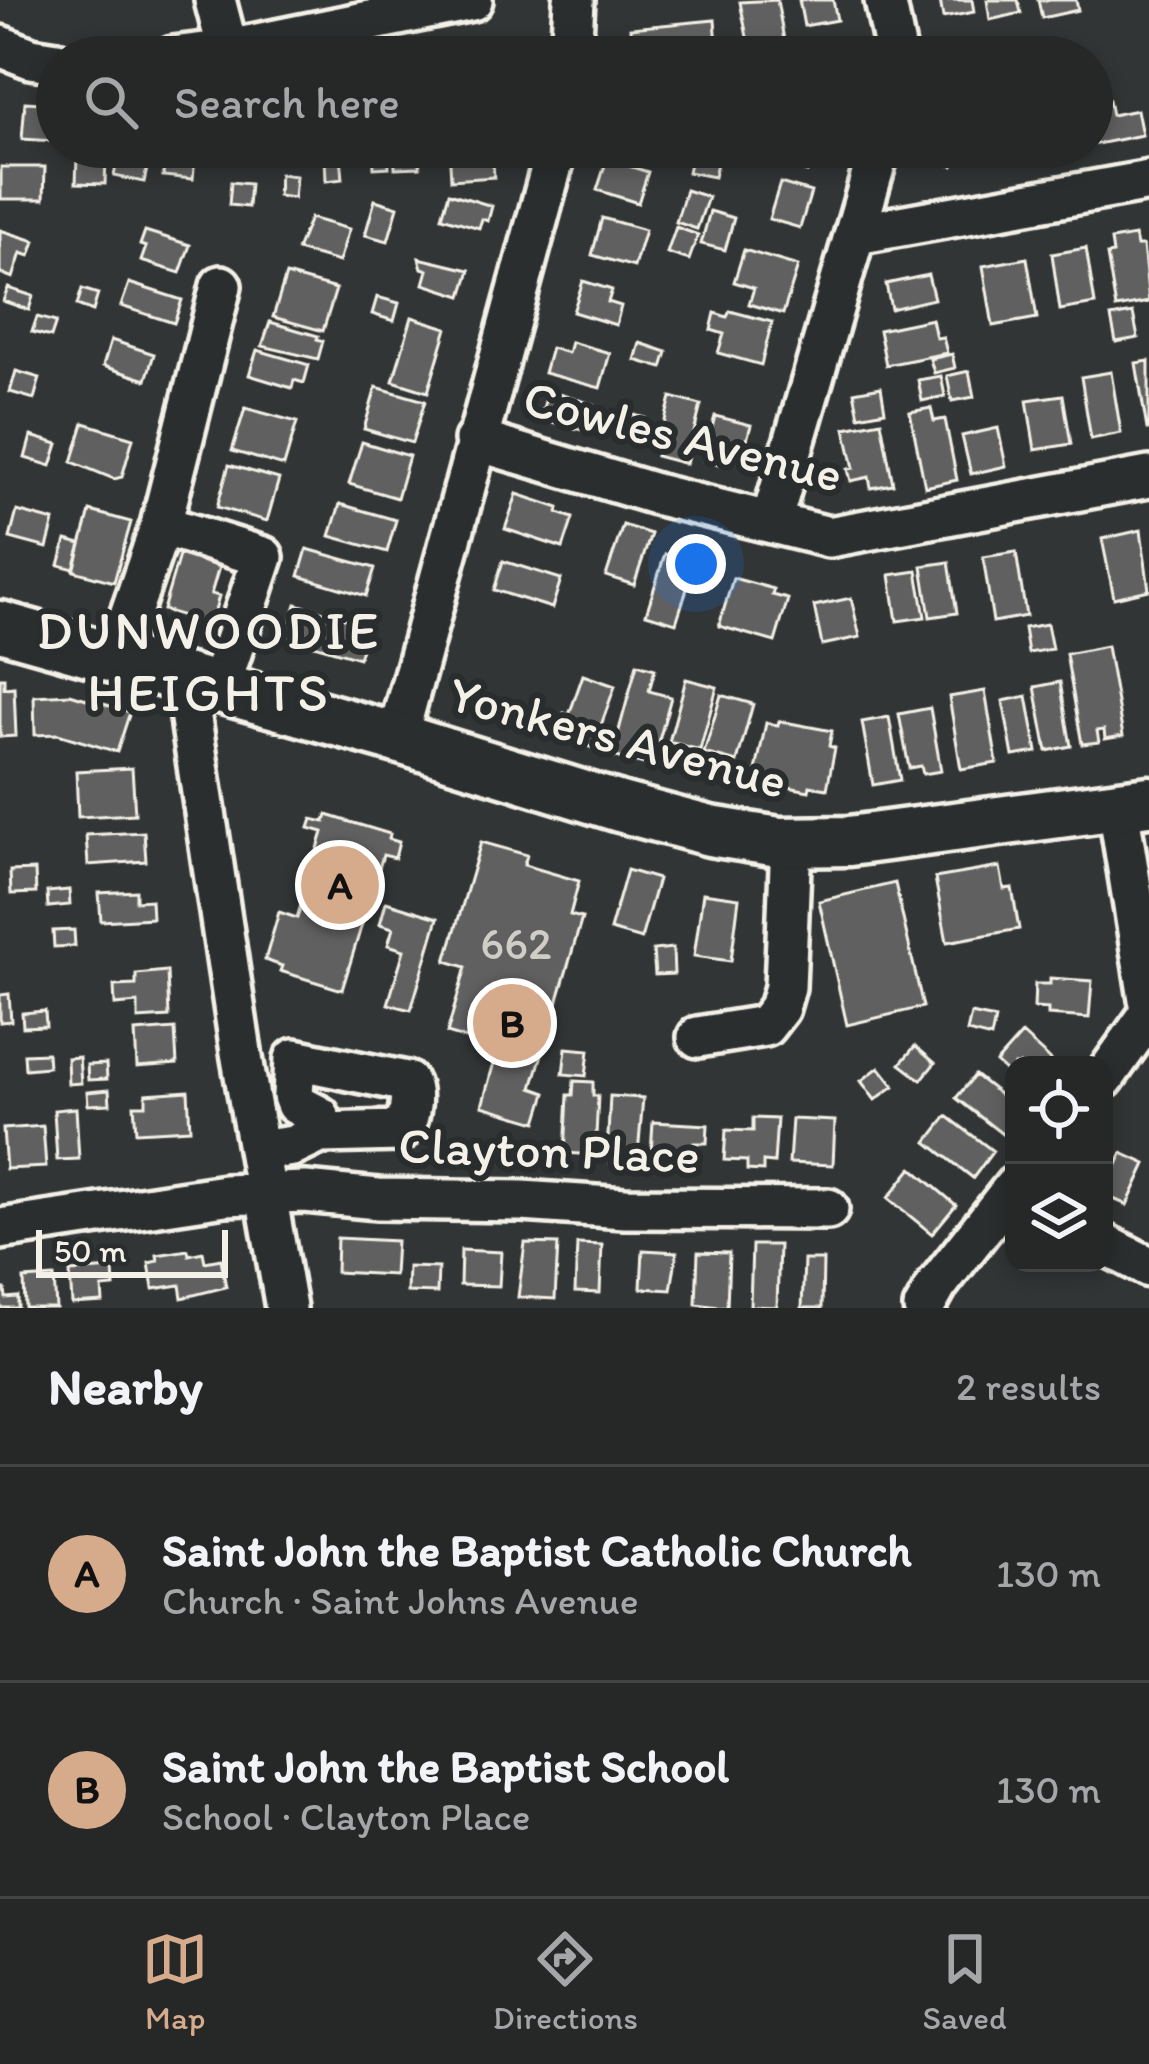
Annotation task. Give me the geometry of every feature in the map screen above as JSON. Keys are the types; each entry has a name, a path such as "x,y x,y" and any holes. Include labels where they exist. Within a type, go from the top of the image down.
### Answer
{"main road":[{"name":"Yonkers Avenue","path":"0,626 710,831 790,842 849,841 1134,804"}],"street":[{"path":"215,0 224,36"},
{"path":"296,36 472,0"},
{"path":"572,36 574,0"},
{"path":"884,0 892,36"},
{"path":"0,46 36,59"},
{"path":"397,738 551,168"},
{"path":"771,521 874,168"},
{"path":"856,234 1149,181"},
{"path":"115,659 161,525 221,286"},
{"name":"Cowles Avenue","path":"475,440 655,494 829,537 1149,477"},
{"path":"161,525 263,557 236,639 202,684 259,1150 286,1308"},
{"path":"1134,804 1149,999"},
{"path":"698,1037 765,1026 779,1008 785,987 790,842"},
{"path":"1113,1065 1149,1015"},
{"path":"259,1150 292,1146 320,1133"},
{"name":"Clayton Place","path":"0,1228 225,1196 305,1192 721,1211 828,1209"},
{"path":"924,1308 937,1285 1005,1203"},
{"path":"1113,1249 1149,1267"}],"building":[{"path":"777,0 783,36 747,36 740,2"},
{"path":"799,0 833,0 837,20 804,26"},
{"path":"940,0 972,0 974,12 943,18"},
{"path":"987,0 1018,0 1021,13 990,20"},
{"path":"1038,0 1076,0 1078,10 1042,18"},
{"path":"715,20 716,36 631,36 630,28"},
{"path":"25,102 36,103 36,140 22,139"},
{"path":"1137,110 1142,135 1113,141 1113,115"},
{"path":"1,167 45,168 44,199 1,199"},
{"path":"77,168 106,168 105,184 76,183"},
{"path":"116,168 147,168 144,182 114,176"},
{"path":"164,168 194,168 193,179 163,176"},
{"path":"325,168 342,168 343,179 326,181"},
{"path":"450,168 493,168 494,177 451,180"},
{"path":"604,168 648,172 638,203 597,190"},
{"path":"689,168 716,168 714,177 688,172"},
{"path":"280,174 296,176 294,198 278,196"},
{"path":"231,182 250,184 248,207 229,205"},
{"path":"780,183 811,192 800,228 769,219"},
{"path":"686,190 708,197 697,229 676,222"},
{"path":"449,193 492,206 488,221 482,219 479,228 442,217"},
{"path":"375,200 398,207 388,241 365,235"},
{"path":"710,211 734,218 725,250 701,244"},
{"path":"310,218 349,229 339,262 297,250"},
{"path":"602,218 645,230 634,267 592,255"},
{"path":"676,227 698,235 689,260 667,253"},
{"path":"0,230 35,241 30,256 21,253 13,278 0,273"},
{"path":"145,231 190,245 180,273 141,261"},
{"path":"1135,236 1137,246 1143,246 1149,302 1116,308 1107,255 1113,254 1111,240"},
{"path":"1086,248 1095,304 1060,310 1052,254"},
{"path":"744,250 798,266 783,314 749,304 754,288 734,282"},
{"path":"419,258 470,270 462,296 424,284 428,270"},
{"path":"1027,258 1037,318 993,326 983,266"},
{"path":"286,275 336,289 323,331 273,317"},
{"path":"928,275 934,299 891,309 886,284"},
{"path":"583,281 612,290 608,302 621,306 616,325 573,312"},
{"path":"129,283 182,300 174,323 121,306"},
{"path":"8,288 33,296 29,310 3,301"},
{"path":"82,289 98,294 93,311 77,305"},
{"path":"377,297 399,303 394,321 372,314"},
{"path":"730,311 772,322 761,365 718,353 724,334 711,330 715,313 727,317"},
{"path":"1133,313 1138,338 1116,342 1111,317"},
{"path":"37,317 56,322 51,337 32,332"},
{"path":"412,317 447,328 428,392 393,381"},
{"path":"932,319 936,338 943,337 947,353 886,365 879,330"},
{"path":"270,322 318,336 323,341 318,359 262,346"},
{"path":"111,340 154,354 146,380 103,366"},
{"path":"571,342 610,353 600,388 544,373 551,348 568,353"},
{"path":"640,343 667,352 662,368 635,360"},
{"path":"257,350 309,365 304,383 294,380 292,388 249,375"},
{"path":"952,354 955,368 934,373 930,359"},
{"path":"1149,361 1149,429 1147,429 1136,363"},
{"path":"16,371 40,378 34,399 10,392"},
{"path":"969,371 974,397 952,401 947,376"},
{"path":"1111,372 1121,433 1091,439 1081,377"},
{"path":"941,376 945,396 922,401 918,380"},
{"path":"376,387 425,401 412,443 364,429"},
{"path":"881,387 885,411 859,416 854,392"},
{"path":"548,391 593,404 586,431 540,419"},
{"path":"1063,395 1071,444 1035,450 1027,400"},
{"path":"671,397 701,405 686,464 656,456"},
{"path":"245,408 297,422 284,466 232,451"},
{"path":"931,408 934,421 945,419 957,480 925,487 910,412"},
{"path":"631,414 645,418 639,444 625,442"},
{"path":"715,416 751,425 741,462 729,459 727,466 703,460"},
{"path":"881,421 893,484 871,488 869,477 851,481 848,469 854,468 845,428"},
{"path":"84,423 133,438 122,477 114,479 72,462"},
{"path":"998,428 1006,466 971,474 962,436"},
{"path":"31,436 58,444 51,466 25,458"},
{"path":"362,442 409,456 397,498 349,484"},
{"path":"229,465 279,479 267,521 217,507"},
{"path":"517,494 559,508 558,513 573,518 563,548 505,529"},
{"path":"340,504 396,520 387,552 330,536"},
{"path":"17,511 54,521 47,548 10,538"},
{"path":"90,511 131,522 114,582 74,571"},
{"path":"623,525 651,534 634,585 606,576"},
{"path":"1141,530 1149,590 1114,598 1102,539"},
{"path":"66,540 81,544 74,569 59,565"},
{"path":"675,544 699,552 676,623 646,614 665,554 671,556"},
{"path":"182,545 222,557 211,594 219,596 211,624 163,610"},
{"path":"307,549 375,568 366,596 299,576"},
{"path":"1016,552 1026,616 993,622 983,557"},
{"path":"503,561 561,579 552,608 494,590"},
{"path":"949,562 957,613 930,617 922,566"},
{"path":"917,571 925,617 897,621 890,575"},
{"path":"733,578 774,589 772,595 788,599 775,642 719,626"},
{"path":"851,598 860,637 822,645 814,606"},
{"path":"296,604 369,625 359,658 286,637"},
{"path":"1047,624 1052,649 1028,653 1024,628"},
{"path":"1107,646 1123,736 1105,739 1104,730 1097,731 1099,742 1082,744 1066,654"},
{"path":"637,664 655,669 649,691 671,697 652,766 612,756"},
{"path":"583,675 615,686 593,748 557,735"},
{"path":"0,678 4,678 4,688 14,687 16,736 0,737"},
{"path":"686,679 717,687 700,750 669,742"},
{"path":"1060,682 1071,746 1047,751 1035,687"},
{"path":"985,691 997,763 961,769 949,697"},
{"path":"70,694 130,712 117,752 58,734 35,735 34,696"},
{"path":"721,695 753,704 737,762 704,753"},
{"path":"1027,696 1037,752 1013,756 1003,701"},
{"path":"930,708 941,771 923,774 921,766 909,768 899,714"},
{"path":"889,717 900,780 873,785 862,722"},
{"path":"779,721 832,731 829,746 835,748 827,789 810,786 809,791 768,783 769,778 755,775 766,723 778,725"},
{"path":"132,768 135,814 78,817 76,771"},
{"path":"327,815 390,834 389,839 399,842 395,858 383,855 342,990 280,971 282,966 265,960 279,912 297,918 323,832 309,828 312,819 325,822"},
{"path":"144,832 146,861 88,865 86,835"},
{"path":"481,842 527,855 524,865 579,881 570,915 582,918 532,1088 546,1093 537,1122 482,1106 498,1048 447,1033 466,967 446,961"},
{"path":"1000,867 1004,889 1012,888 1019,929 947,942 935,878"},
{"path":"35,870 36,893 11,894 10,871"},
{"path":"627,870 658,879 641,939 610,930"},
{"path":"895,883 923,1007 847,1025 819,901"},
{"path":"69,890 70,905 48,907 47,892"},
{"path":"136,891 136,901 151,900 152,918 101,921 99,893"},
{"path":"703,893 739,898 731,961 694,956"},
{"path":"386,902 438,918 411,1010 388,1004 404,950 388,945 393,928 380,924"},
{"path":"74,930 75,946 54,947 53,931"},
{"path":"673,948 674,974 655,975 653,950"},
{"path":"167,971 169,1017 138,1019 138,1003 115,1005 114,986 136,985 136,974"},
{"path":"1050,978 1092,981 1089,1018 1048,1015 1048,1009 1034,1008 1035,984 1050,984"},
{"path":"9,994 11,1021 0,1022 0,995"},
{"path":"45,1011 46,1026 23,1027 22,1013"},
{"path":"971,1014 995,1019 991,1038 967,1032"},
{"path":"175,1029 177,1064 137,1067 135,1032"},
{"path":"1022,1034 1046,1056 1005,1056 1005,1071 996,1063"},
{"path":"915,1046 935,1063 921,1080 900,1064"},
{"path":"566,1048 589,1050 586,1076 563,1074"},
{"path":"47,1053 48,1067 25,1069 24,1054"},
{"path":"79,1057 81,1083 68,1084 67,1058"},
{"path":"106,1064 107,1079 88,1080 87,1065"},
{"path":"879,1067 894,1086 875,1100 861,1081"},
{"path":"975,1075 1005,1099 1005,1136 956,1098"},
{"path":"574,1081 593,1082 593,1096 598,1096 595,1155 565,1153 568,1095 573,1095"},
{"path":"109,1090 110,1104 88,1105 87,1092"},
{"path":"188,1091 190,1129 136,1132 134,1105 146,1105 146,1094"},
{"path":"610,1096 643,1098 637,1165 611,1164 611,1155 607,1155"},
{"path":"76,1108 79,1159 57,1160 54,1110"},
{"path":"947,1116 993,1151 973,1178 927,1142"},
{"path":"753,1118 777,1119 774,1163 763,1162 763,1171 747,1170 747,1161 724,1160 726,1130 753,1131"},
{"path":"792,1119 835,1121 833,1165 789,1163"},
{"path":"653,1122 708,1125 707,1143 694,1143 694,1156 651,1153"},
{"path":"43,1126 46,1167 6,1169 3,1129"},
{"path":"1122,1153 1146,1164 1127,1205 1113,1199 1113,1174"},
{"path":"912,1168 956,1205 932,1234 888,1198"},
{"path":"337,1238 396,1241 394,1275 336,1272"},
{"path":"525,1243 558,1244 555,1299 518,1297"},
{"path":"577,1244 602,1245 600,1293 575,1292"},
{"path":"752,1245 779,1245 777,1307 750,1306"},
{"path":"188,1250 189,1255 203,1252 205,1262 221,1259 226,1287 182,1298 180,1285 153,1289 149,1263 158,1261 157,1255"},
{"path":"461,1250 501,1252 499,1286 460,1285"},
{"path":"643,1250 677,1252 671,1290 641,1288"},
{"path":"698,1252 729,1253 727,1308 696,1304"},
{"path":"804,1260 823,1260 822,1308 802,1308"},
{"path":"408,1267 438,1268 437,1293 407,1292"},
{"path":"113,1269 114,1287 102,1288 103,1302 72,1304 70,1272"},
{"path":"54,1277 56,1308 25,1308 24,1279"},
{"path":"0,1289 5,1289 6,1298 18,1297 18,1308 0,1308"}],"place":[{"name":"Saint John the Baptist Catholic Church","path":"340,885"},
{"name":"Saint John the Baptist School","path":"512,1023"}],"district":[{"name":"DUNWOODIE HEIGHTS","path":"209,661"}]}
